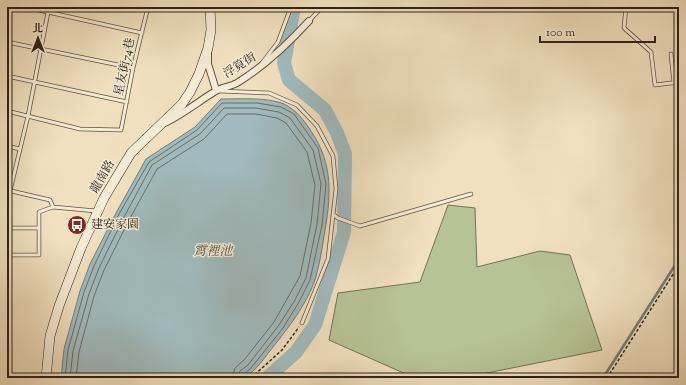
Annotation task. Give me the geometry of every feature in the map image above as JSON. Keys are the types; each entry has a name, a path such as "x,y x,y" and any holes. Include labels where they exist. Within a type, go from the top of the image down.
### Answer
{"main road":[{"name":"龍南路","path":"46,378 50,336 58,306 81,248 98,211 119,172 132,153 182,104 190,92 199,74 208,48 211,30 210,8"}],"street":[{"name":"浮筧街","path":"158,127 186,112 216,90 236,84 256,71 279,52 309,21"},
{"path":"208,48 208,64 216,90"}],"lane":[{"path":"25,7 142,33"},
{"path":"49,7 33,82 28,116 9,191 50,200 53,207"},
{"name":"星友街74巷","path":"28,116 80,129 121,130 132,68 148,7"},
{"path":"197,7 210,8"},
{"path":"256,71 278,42 291,7"},
{"name":"浮筧街","path":"309,21 322,7"},
{"path":"626,7 624,28 651,52 655,85 679,82"},
{"path":"7,42 132,68"},
{"path":"670,54 674,83"},
{"path":"7,76 127,102"},
{"path":"216,90 269,93 297,105 317,126 333,156 336,189 328,259 302,323"},
{"path":"7,111 28,116"},
{"path":"7,146 20,149"},
{"path":"334,215 338,218 360,226 471,194"},
{"path":"7,255 39,255 39,212 53,207 98,211"},
{"path":"7,228 39,228"}],"path":[{"path":"607,378 679,264"},
{"path":"251,378 282,350 302,323"}],"green space":[{"path":"448,205 475,208 477,267 540,251 570,255 602,350 482,374 408,375 329,340 338,293 420,282"}],"water":[{"name":"霄裡池","path":"221,99 262,99 288,106 306,123 324,156 329,182 326,222 315,280 302,307 260,364 244,378 61,378 64,349 80,291 90,264 146,159 195,127"}],"waterway":[{"path":"267,378 296,352 315,325 344,232 345,154 337,133 325,110 289,80 284,63 294,7"},
{"path":"603,378 679,259"}],"place":[{"name":"建安家園","path":"77,225"}]}
